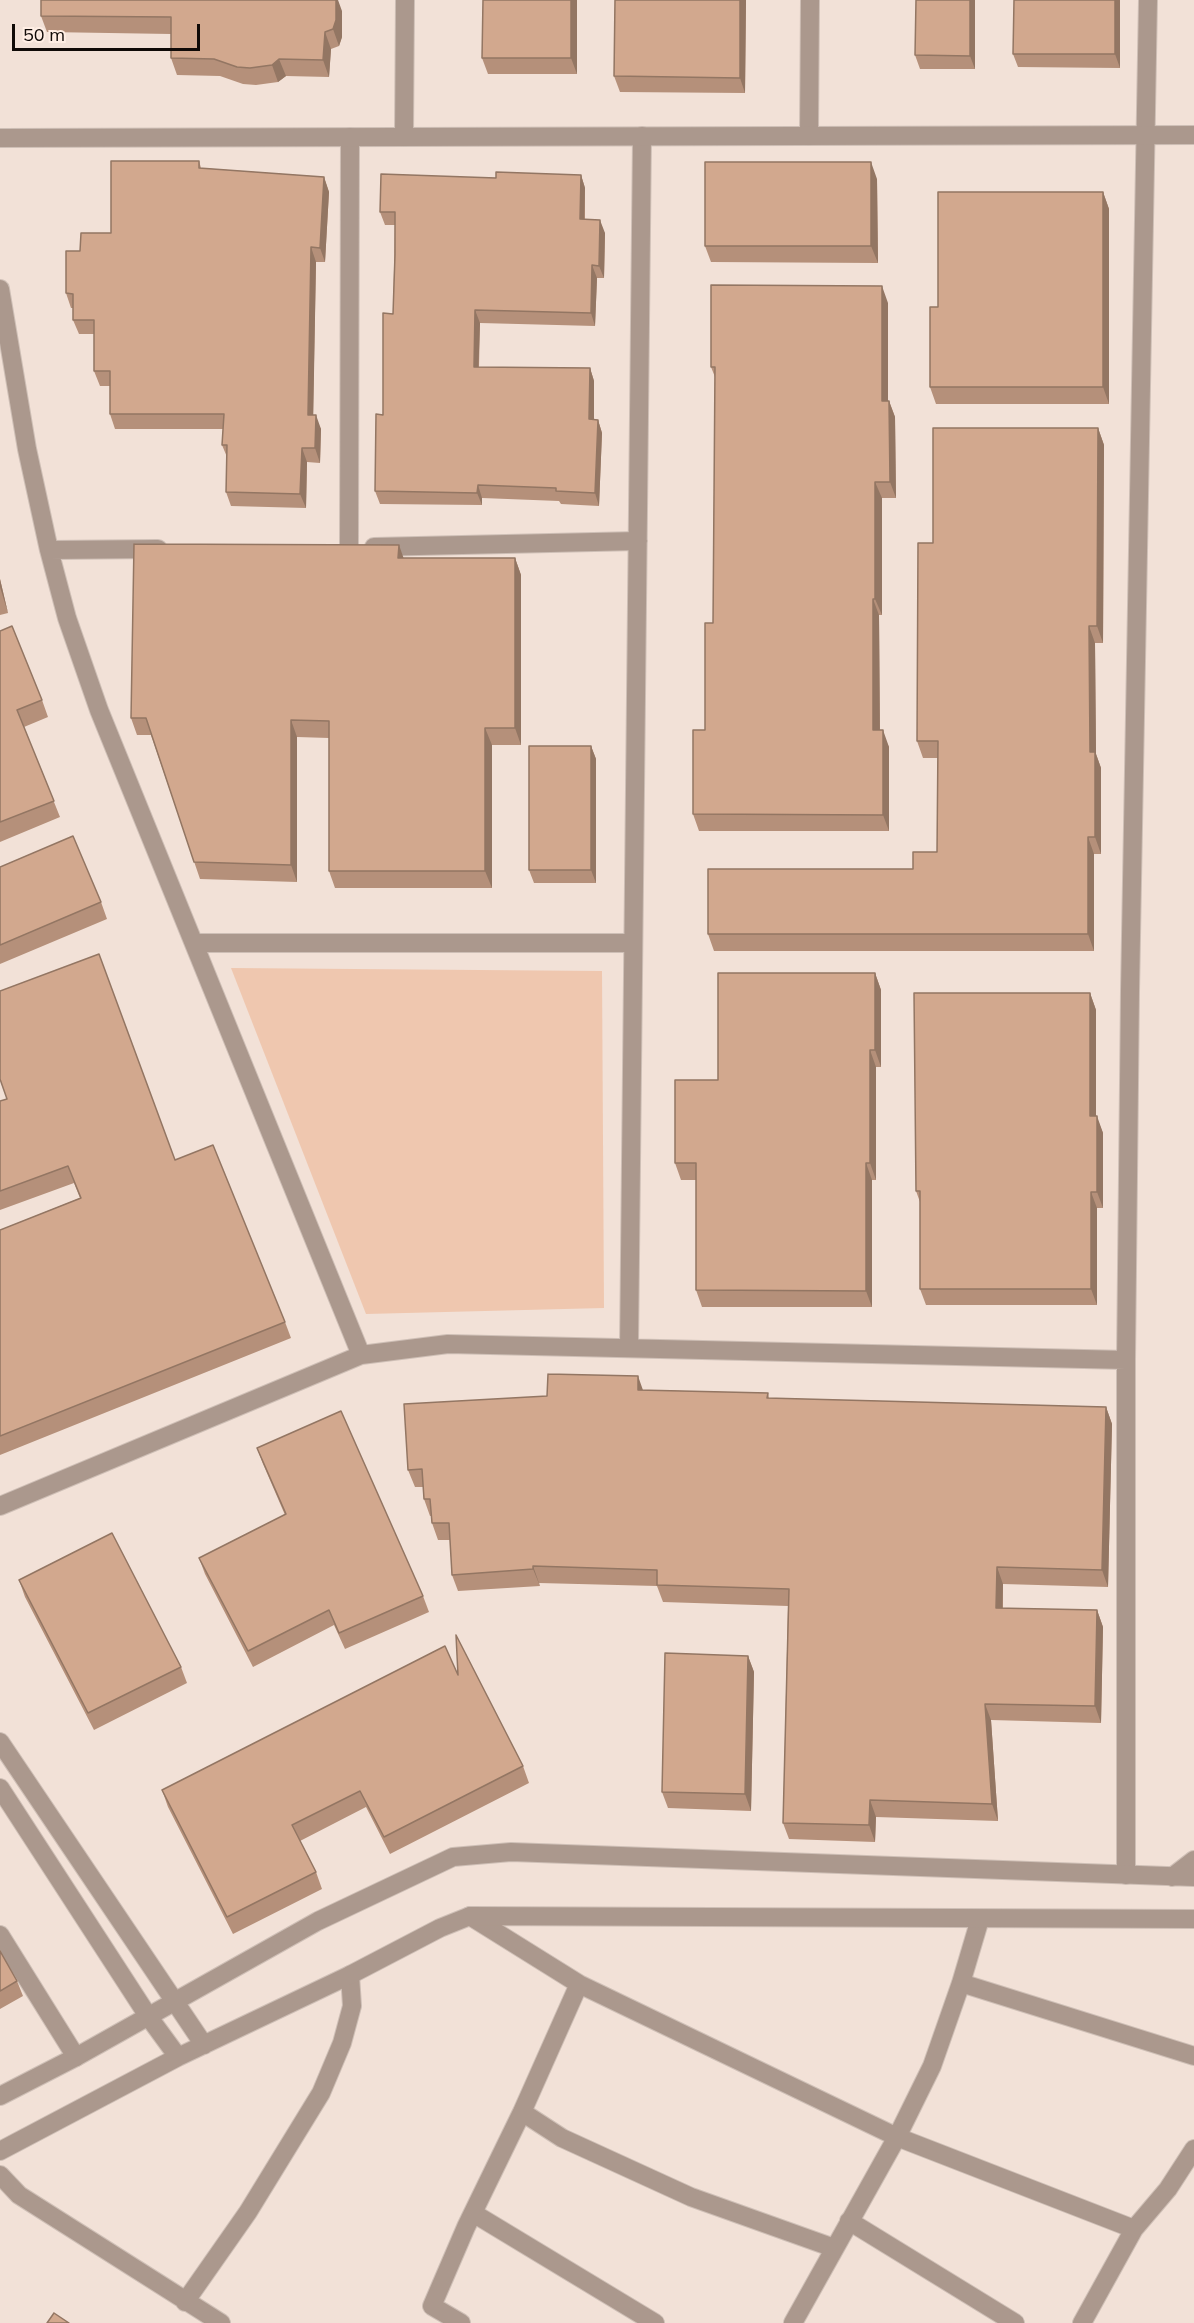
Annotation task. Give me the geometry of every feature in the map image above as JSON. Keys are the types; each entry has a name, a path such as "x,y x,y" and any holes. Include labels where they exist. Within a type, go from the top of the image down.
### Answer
{"street":[{"path":"404,137 405,0"},
{"path":"809,136 810,0"},
{"path":"1126,1875 1126,1360 1130,980 1148,0"},
{"path":"0,138 1194,135"},
{"path":"628,1348 642,136"},
{"path":"350,137 343,548 638,542"},
{"path":"0,289 27,449 49,550 67,618 99,710 361,1355"},
{"path":"49,550 181,549"},
{"path":"194,943 633,943"},
{"path":"0,1506 361,1355 448,1344 1126,1360"},
{"path":"0,1742 204,2045"},
{"path":"0,1788 148,2016 178,2057"},
{"path":"0,2096 76,2057 318,1921 453,1857 511,1852 1194,1877"},
{"path":"1172,1876 1194,1860"},
{"path":"470,1916 579,1984 897,2137 1134,2229"},
{"path":"0,2151 178,2057 350,1975 440,1928 470,1916 1194,1919"},
{"path":"793,2323 897,2137 932,2066 961,1983 980,1919"},
{"path":"0,1935 76,2057"},
{"path":"185,2302 248,2212 321,2092 342,2043 352,2006 350,1975"},
{"path":"961,1983 1194,2056"},
{"path":"461,2323 432,2306 579,1984"},
{"path":"522,2112 562,2138 691,2197 834,2248"},
{"path":"1082,2323 1134,2229 1168,2189 1194,2149"},
{"path":"0,2175 19,2195 221,2323"},
{"path":"473,2213 655,2323"},
{"path":"849,2221 1015,2323"}],"shaded area":[{"path":"231,968 602,971 604,1308 366,1314"}],"building":[{"path":"41,0 336,0 336,20 333,29 325,32 323,60 279,59 272,65 250,68 237,67 214,59 171,58 171,17 41,16"},
{"path":"483,0 571,0 571,58 482,58"},
{"path":"615,0 740,0 740,78 614,76"},
{"path":"916,0 970,0 970,56 915,55"},
{"path":"1014,0 1115,0 1115,54 1013,54"},
{"path":"111,161 199,161 199,168 324,177 320,248 311,247 308,415 316,415 315,448 302,448 300,494 226,492 227,445 222,445 224,414 110,414 110,371 94,371 94,320 73,320 73,294 66,293 66,251 80,251 81,233 111,233"},
{"path":"705,162 871,162 871,246 705,246"},
{"path":"496,172 581,175 580,219 600,220 599,266 592,265 591,313 475,310 474,367 590,368 589,419 598,420 595,493 556,491 556,488 478,485 477,493 375,491 376,414 383,415 383,313 393,314 395,255 395,212 380,212 381,174 496,178"},
{"path":"938,192 1103,192 1103,387 930,387 930,307 938,307"},
{"path":"711,285 882,286 882,401 889,401 890,482 875,482 873,730 883,730 883,815 693,814 693,730 705,730 705,623 713,623 715,367 711,367"},
{"path":"933,428 1098,428 1097,626 1089,626 1090,752 1095,752 1095,837 1088,837 1088,934 708,934 708,869 913,869 913,852 937,852 938,741 917,741 918,543 933,543"},
{"path":"134,544 399,545 398,558 515,558 515,728 485,728 485,871 329,871 329,721 291,720 291,865 194,862 146,718 131,718"},
{"path":"12,626 42,700 17,710 54,801 0,822 0,631"},
{"path":"529,746 591,746 591,870 529,870"},
{"path":"73,836 101,902 0,945 0,867"},
{"path":"99,954 175,1160 213,1145 285,1322 0,1436 0,1230 81,1198 68,1166 0,1191 0,1101 7,1099 0,1079 0,991"},
{"path":"718,973 875,973 875,1050 870,1050 870,1163 866,1163 866,1291 696,1290 696,1163 675,1163 675,1080 718,1080"},
{"path":"914,993 1090,993 1090,1116 1097,1116 1097,1192 1091,1192 1091,1289 920,1289 920,1191 916,1191"},
{"path":"548,1374 638,1376 638,1390 768,1393 767,1398 1106,1407 1102,1570 997,1567 996,1608 1097,1610 1095,1706 985,1704 992,1804 870,1800 869,1825 783,1823 789,1589 657,1585 657,1570 533,1566 533,1569 452,1575 449,1523 432,1523 430,1499 424,1499 422,1469 408,1470 404,1404 547,1396"},
{"path":"341,1411 423,1596 339,1633 329,1610 248,1651 199,1558 286,1514 257,1448"},
{"path":"112,1533 181,1667 88,1713 19,1580"},
{"path":"456,1635 523,1766 384,1837 360,1791 292,1825 316,1872 227,1917 162,1790 445,1646 458,1675"},
{"path":"665,1653 748,1656 745,1794 662,1792"},
{"path":"0,1951 17,1981 0,1991"},
{"path":"54,2313 69,2323 47,2323"}]}
